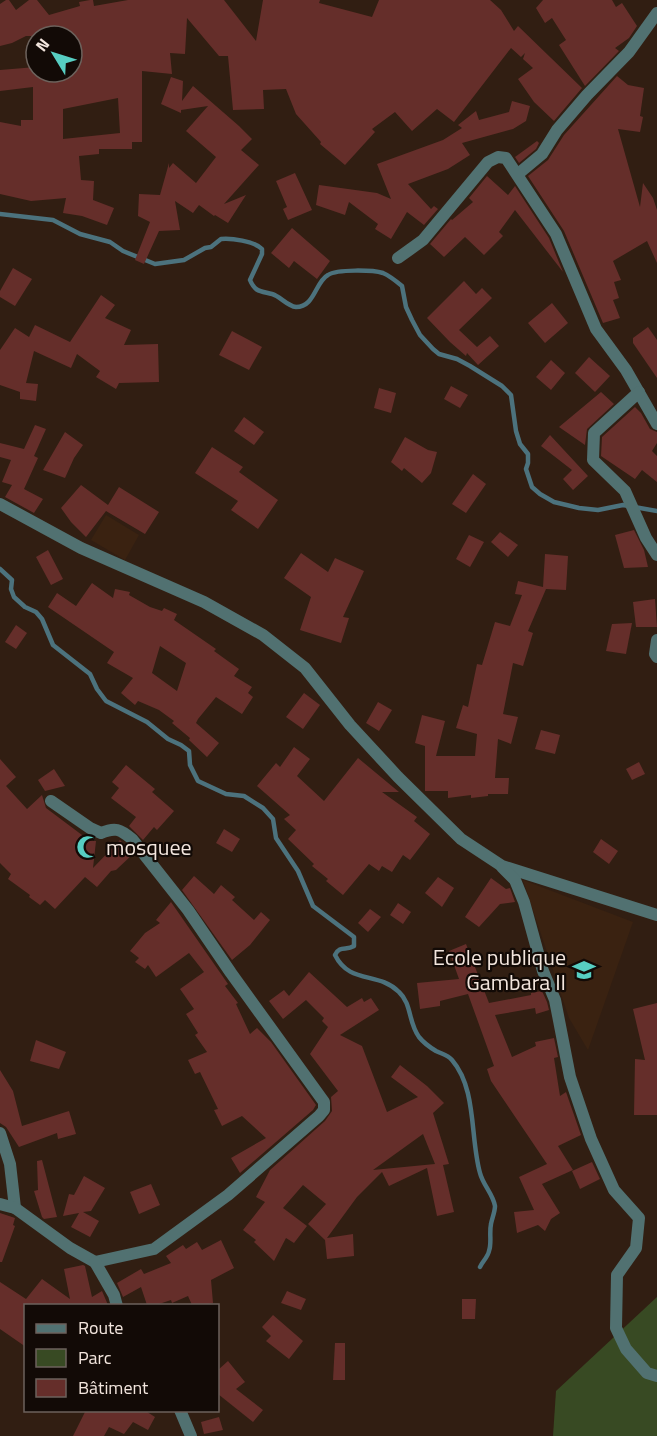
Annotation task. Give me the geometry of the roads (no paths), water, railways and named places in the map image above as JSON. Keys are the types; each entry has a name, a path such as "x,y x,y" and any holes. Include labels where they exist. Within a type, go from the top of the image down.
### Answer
{"street":[{"path":"518,174 542,154 557,130 586,95 629,52 657,13"},
{"path":"398,258 423,240 488,162 506,158 556,234 596,330 626,370 657,424"},
{"path":"639,392 594,433 593,460 624,491 657,555"},
{"path":"0,504 81,548 204,602 263,635 305,668 350,725 398,777 461,839 502,866 515,880 524,902 543,971 555,1000 570,1077 591,1139 614,1190 639,1218 636,1248 617,1275 616,1328 626,1349 647,1373 657,1376"},
{"path":"657,640 654,654 657,657"},
{"path":"51,801 90,828 101,833 111,829 121,830 132,838 188,910 324,1102 324,1110 319,1116 228,1195 154,1249 95,1262"},
{"path":"502,866 657,915"},
{"path":"0,1132 10,1164 15,1208"},
{"path":"0,1203 15,1208 70,1248 95,1262 117,1304"},
{"path":"181,1412 191,1436"}],"waterway":[{"path":"0,214 53,220 80,234 110,242 123,251 155,264 184,260 211,247 221,239 248,242 262,249 262,254 250,280 254,287 275,295 296,307 307,303 324,278 333,273 355,271 383,273 402,286 406,307 412,320 420,335 433,349 439,354 457,359 470,366 502,386 511,395 516,431 520,444 528,454 526,469 532,487 540,494 554,502 579,508 598,510 623,505 657,511"},
{"path":"0,569 12,580 11,589 14,597 25,607 36,612 42,619 53,645 90,674 106,701 147,722 168,739 189,751 190,765 198,781 226,794 244,796 263,808 273,819 276,838 298,871 313,906 354,937 354,946 341,949 335,955 341,964 356,974 382,982 399,992 406,1002 419,1037 452,1060 466,1085 480,1173 495,1206 490,1227 490,1248 480,1267"}],"place":[{"name":"mosquee","path":"88,847"},
{"name":"Ecole publique Gambara II","path":"584,970"}]}
